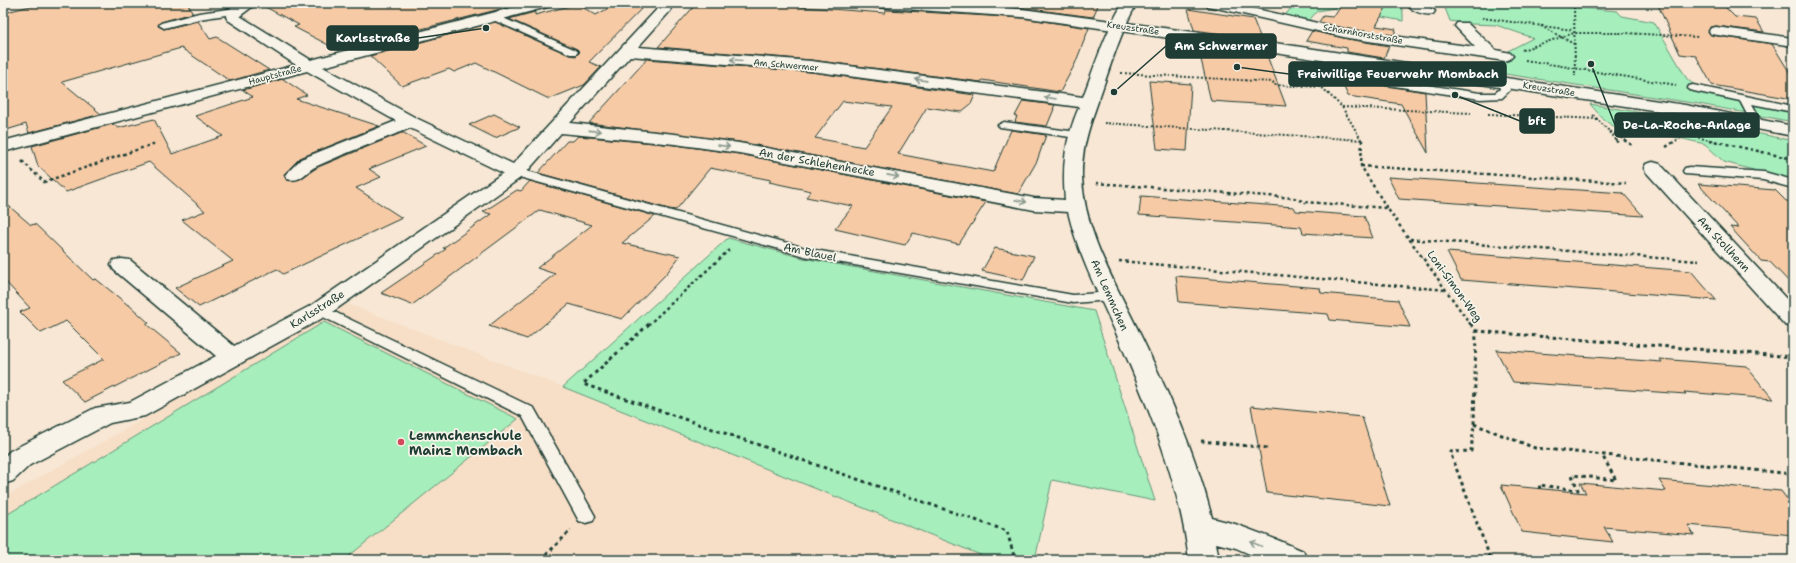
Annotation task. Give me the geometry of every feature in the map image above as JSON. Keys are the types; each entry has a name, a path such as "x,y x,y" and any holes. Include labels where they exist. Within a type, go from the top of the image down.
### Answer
{"street":[{"path":"250,3 236,11 233,17 311,66 410,122 516,172"},
{"name":"Hauptstraße","path":"4,146 546,3"},
{"name":"Kreuzstraße","path":"875,3 954,5 1355,59 1685,110 1793,131"},
{"name":"Am Lemmchen","path":"1130,3 1116,26 1077,135 1073,168 1076,206 1090,251 1169,432 1195,502 1204,560"},
{"name":"Scharnhorststraße","path":"1212,3 1348,34 1498,55"},
{"path":"1412,3 1428,11"},
{"name":"Karlsstraße","path":"3,474 20,458 104,415 136,410 320,310 516,172 664,10"},
{"path":"1462,26 1498,55"},
{"path":"1716,31 1793,42"},
{"name":"Am Schwermer","path":"626,51 811,66 1089,103"},
{"path":"294,176 308,163 410,122"},
{"name":"An der Schlehenhecke","path":"556,127 675,139 739,148 1034,204 1076,206"},
{"name":"Am Stollhenn","path":"1653,168 1793,320"},
{"path":"122,265 233,358"},
{"path":"1200,528 1216,530 1252,542 1292,560"}],"lane":[{"path":"164,25 199,16 236,11"},
{"path":"494,17 573,52"},
{"path":"1692,88 1793,109"},
{"path":"1744,98 1757,124"},
{"path":"1004,125 1077,135"},
{"path":"1689,171 1764,176 1793,184"},
{"name":"Am Blauel","path":"516,172 808,253 1073,299 1110,296"},
{"path":"320,310 528,412 586,516"}],"path":[{"path":"1574,3 1573,31 1575,80"},
{"path":"1479,17 1573,31 1701,38"},
{"path":"1540,25 1574,44"},
{"path":"1498,55 1560,37 1573,31"},
{"path":"1498,55 1692,88"},
{"path":"1303,69 1342,107 1362,140 1361,166 1626,183"},
{"path":"1120,73 1273,82 1274,85 1320,87"},
{"path":"1102,123 1362,140"},
{"path":"1618,143 1608,130 1632,145"},
{"path":"1666,147 1686,136 1793,159"},
{"path":"4,146 44,182 156,143"},
{"name":"Loni-Simon-Weg","path":"1361,166 1387,208 1476,331 1474,424 1471,451 1450,452 1491,560"},
{"path":"1094,183 1294,198 1306,202 1387,208"},
{"path":"744,236 583,384 1007,531 1015,560"},
{"path":"1410,238 1699,261"},
{"path":"1116,261 1446,290"},
{"path":"1476,331 1793,357"},
{"path":"1474,424 1535,448 1793,474"},
{"path":"1198,440 1268,448"},
{"path":"1540,489 1539,485 1578,490 1572,475 1616,480 1602,455"},
{"path":"541,560 586,516"}],"shaded area":[{"name":"Lemmchenschule Mainz Mombach","path":"348,304 563,387 993,560 3,560 3,498"}],"green space":[{"path":"1295,3 1400,3 1403,13 1403,21 1335,8 1317,11 1307,23 1283,18"},
{"path":"1431,3 1478,3 1594,9 1617,11 1622,16 1654,22 1687,79 1703,92 1793,111 1793,122 1699,104 1505,74 1502,54 1533,38 1496,25 1450,21 1445,8"},
{"path":"1590,104 1742,130 1793,141 1793,181 1724,162 1705,144 1666,135 1621,131 1604,120"},
{"path":"728,238 803,258 1094,311 1155,501 1052,480 1035,560 993,560 563,387"},
{"path":"324,322 518,419 344,560 3,560 3,517"}],"building":[{"path":"42,3 187,3 193,13 161,22 158,26 164,29 198,21 210,39 217,37 269,70 230,81 181,48 62,82 101,114 29,133 26,124 3,131 3,13"},
{"path":"258,3 524,3 338,50 294,27 299,25"},
{"path":"618,3 647,3 589,62 601,67 584,85 549,99 476,63 454,72 449,69 402,86 370,56 495,22 569,55 576,56 580,52 577,49 509,19 535,12 535,15 577,4 596,15"},
{"path":"697,3 756,6 775,5 885,13 886,10 1022,18 1089,28 1075,64 1060,92 982,80 981,82 811,60 658,47"},
{"path":"958,3 1099,3 1093,17 1022,8"},
{"path":"1343,3 1369,3 1387,6 1376,26 1396,29 1394,35 1348,29 1319,22 1323,16 1332,17 1335,15"},
{"path":"1657,3 1685,3 1725,7 1735,17 1756,19 1764,32 1716,26 1710,27 1708,32 1711,35 1772,44 1793,78 1793,99 1712,85 1696,56 1680,54"},
{"path":"1188,9 1253,19 1261,39 1194,30"},
{"path":"1312,31 1389,46 1384,58 1347,52 1347,48 1306,41"},
{"path":"1197,43 1266,53 1286,106 1211,101"},
{"path":"647,59 811,72 975,95 971,104 961,112 927,107 898,154 940,162 993,172 1011,130 1046,135 1037,161 1018,194 739,142 589,123","holes":["843,101 892,107 864,147 815,138"]},
{"path":"1345,65 1348,66 1349,78 1355,81 1425,92 1428,153 1401,104 1348,96 1343,85"},
{"path":"283,79 307,95 296,99 379,126 300,158 284,174 287,180 300,179 318,167 401,133 404,133 426,146 369,169 381,177 356,188 402,218 283,274 277,269 199,307 175,288 233,261 182,220 205,211 149,162 66,192 38,166 32,146 113,124 118,128 154,119 172,154 223,136 195,116 253,97 243,90"},
{"path":"1149,81 1191,84 1187,151 1157,149"},
{"path":"1023,101 1055,105 1047,126 1015,122 1017,116 1015,116"},
{"path":"494,114 520,127 495,138 469,125"},
{"path":"578,136 675,145 739,154 986,202 959,244 913,233 905,245 835,229 853,206 806,197 811,191 769,182 771,180 710,168 676,210 669,209 538,173 567,141 573,141"},
{"path":"1388,177 1623,193 1643,216 1399,199"},
{"path":"530,181 655,216 622,243 680,256 666,274 622,319 569,304 527,339 489,326 555,274 537,268 592,225 540,210 412,305 381,293 446,249 443,248 491,214 483,212 517,190 521,191"},
{"path":"1698,184 1775,190 1786,201 1793,201 1793,286 1770,262 1761,261 1730,227 1739,228"},
{"path":"1141,196 1294,207 1296,211 1364,216 1373,238 1303,233 1301,227 1139,215"},
{"path":"3,201 31,225 35,224 93,280 96,279 129,305 149,323 146,324 181,353 85,402 62,380 104,359 66,321 41,333 20,312 30,308 3,279"},
{"path":"995,248 1034,256 1023,280 982,271"},
{"path":"1447,252 1691,271 1716,300 1461,280"},
{"path":"1176,276 1320,288 1321,293 1398,300 1410,327 1330,320 1328,314 1179,302"},
{"path":"1496,350 1662,362 1660,359 1746,366 1773,399 1513,382"},
{"path":"1251,406 1362,417 1390,506 1267,493"},
{"path":"1659,480 1781,491 1793,507 1793,535 1688,525 1694,535 1604,527 1613,542 1522,532 1501,485 1586,493 1580,483 1666,491"}],"railway":[{"path":"3,6 14,3"}],"place":[{"name":"Karlsstraße","path":"486,28"},
{"name":"De-La-Roche-Anlage","path":"1591,64"},
{"name":"Freiwillige Feuerwehr Mombach","path":"1237,67"},
{"name":"Am Schwermer","path":"1114,92"},
{"name":"bft","path":"1455,95"},
{"name":"Lemmchenschule Mainz Mombach","path":"401,442"}]}
